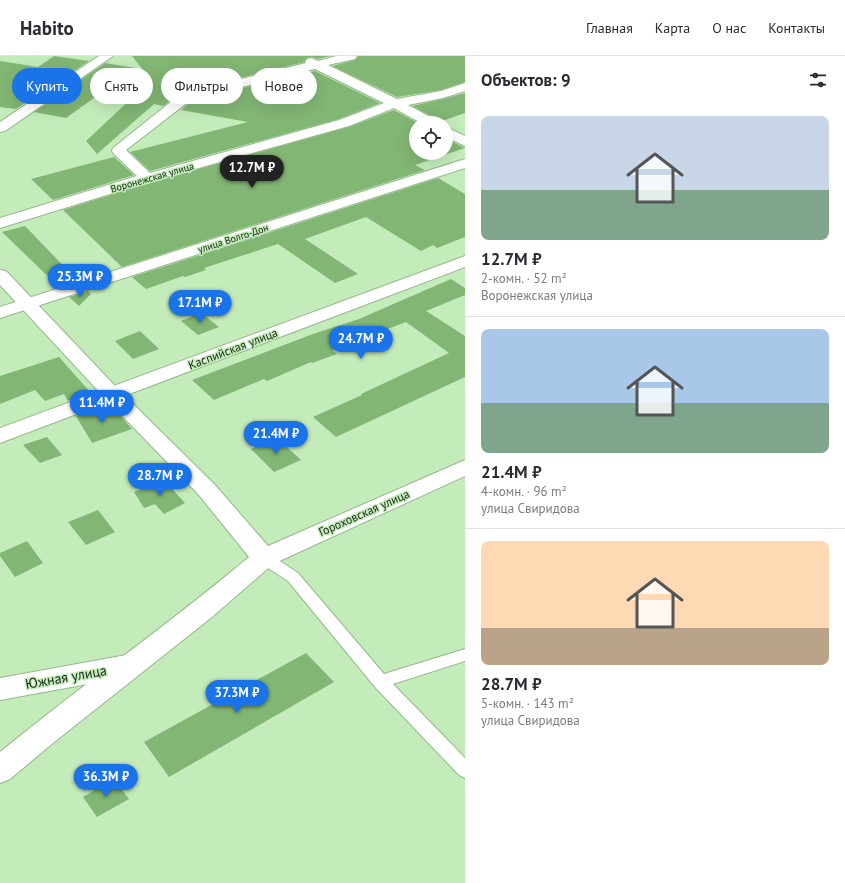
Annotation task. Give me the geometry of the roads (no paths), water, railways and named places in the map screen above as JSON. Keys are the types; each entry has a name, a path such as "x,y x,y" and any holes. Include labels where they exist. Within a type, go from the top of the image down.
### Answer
{"street":[{"path":"0,128 107,56"},
{"path":"299,56 418,116"},
{"path":"147,178 119,151 120,148 183,99 193,95 351,56"},
{"name":"Воронежская улица","path":"0,223 147,178 344,123 395,103 443,94 465,87"},
{"path":"453,135 465,142"},
{"name":"улица Волго-Дон","path":"0,313 465,163"},
{"name":"Каспийская улица","path":"0,436 465,261"},
{"path":"0,275 112,394 207,490 264,558"},
{"name":"Гороховская улица","path":"0,770 43,734 203,610 264,558 465,467"},
{"name":"Южная улица","path":"0,689 132,665"}],"lane":[{"path":"264,558 293,577 381,682 465,770"},
{"path":"381,682 465,655"}]}
